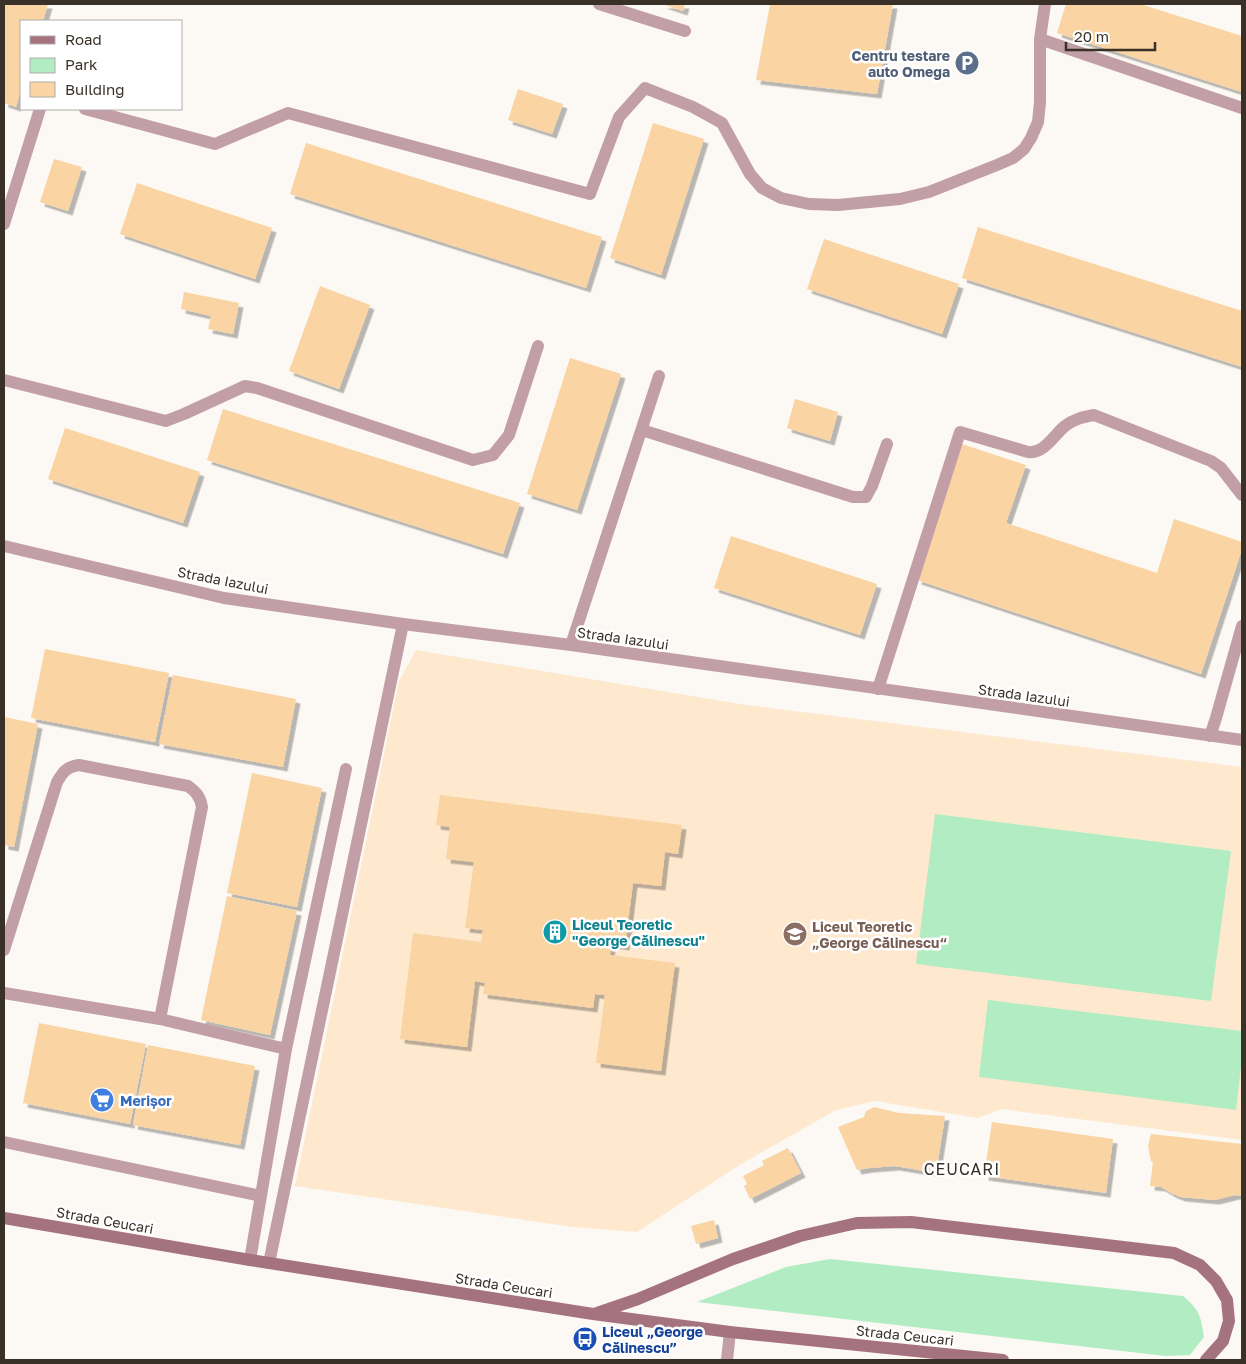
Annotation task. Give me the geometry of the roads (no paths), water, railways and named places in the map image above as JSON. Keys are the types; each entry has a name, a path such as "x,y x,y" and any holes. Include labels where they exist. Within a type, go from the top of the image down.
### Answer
{"street":[{"path":"599,4 685,31"},
{"path":"89,110 215,144 288,113 590,194 619,117 645,88 693,107 722,123 750,174 762,188 781,198 810,204 838,205 900,199 929,192 997,166 1013,158 1024,149 1038,122 1040,102 1040,39 1044,4"},
{"path":"1040,39 1242,108"},
{"path":"4,221 40,110"},
{"path":"4,380 166,421 245,386 257,388 473,460 493,455 509,435 538,346"},
{"path":"571,646 659,376"},
{"path":"878,689 960,432 1035,453 1066,425 1079,417 1094,415 1211,461 1221,468 1242,494"},
{"path":"642,430 853,497 866,497 872,486 887,444"},
{"name":"Strada Iazului","path":"4,546 224,598 1242,740"},
{"path":"269,1263 403,624"},
{"path":"1210,736 1242,626"},
{"path":"4,950 56,782 63,772 70,766 78,765 188,786 200,798 202,806 160,1019"},
{"path":"250,1260 286,1049 346,769"},
{"path":"4,993 160,1019 286,1049"},
{"path":"4,1142 261,1196"},
{"name":"Strada Ceucari","path":"4,1218 250,1260 593,1314 730,1332 1003,1360"},
{"path":"593,1314 638,1299 733,1259 800,1236 857,1224 911,1222 1174,1253 1200,1265 1216,1281 1227,1300 1229,1321 1223,1341 1206,1360"},
{"path":"727,1360 730,1332"}],"place":[{"name":"Centru testare auto Omega","path":"967,63"},
{"name":"Liceul Teoretic \"George Călinescu\"","path":"555,932"},
{"name":"Liceul Teoretic „George Călinescu“","path":"795,934"},
{"name":"Merișor","path":"102,1100"},
{"name":"Liceul „George Călinescu”","path":"585,1339"}],"district":[{"name":"CEUCARI","path":"962,1169"}]}
